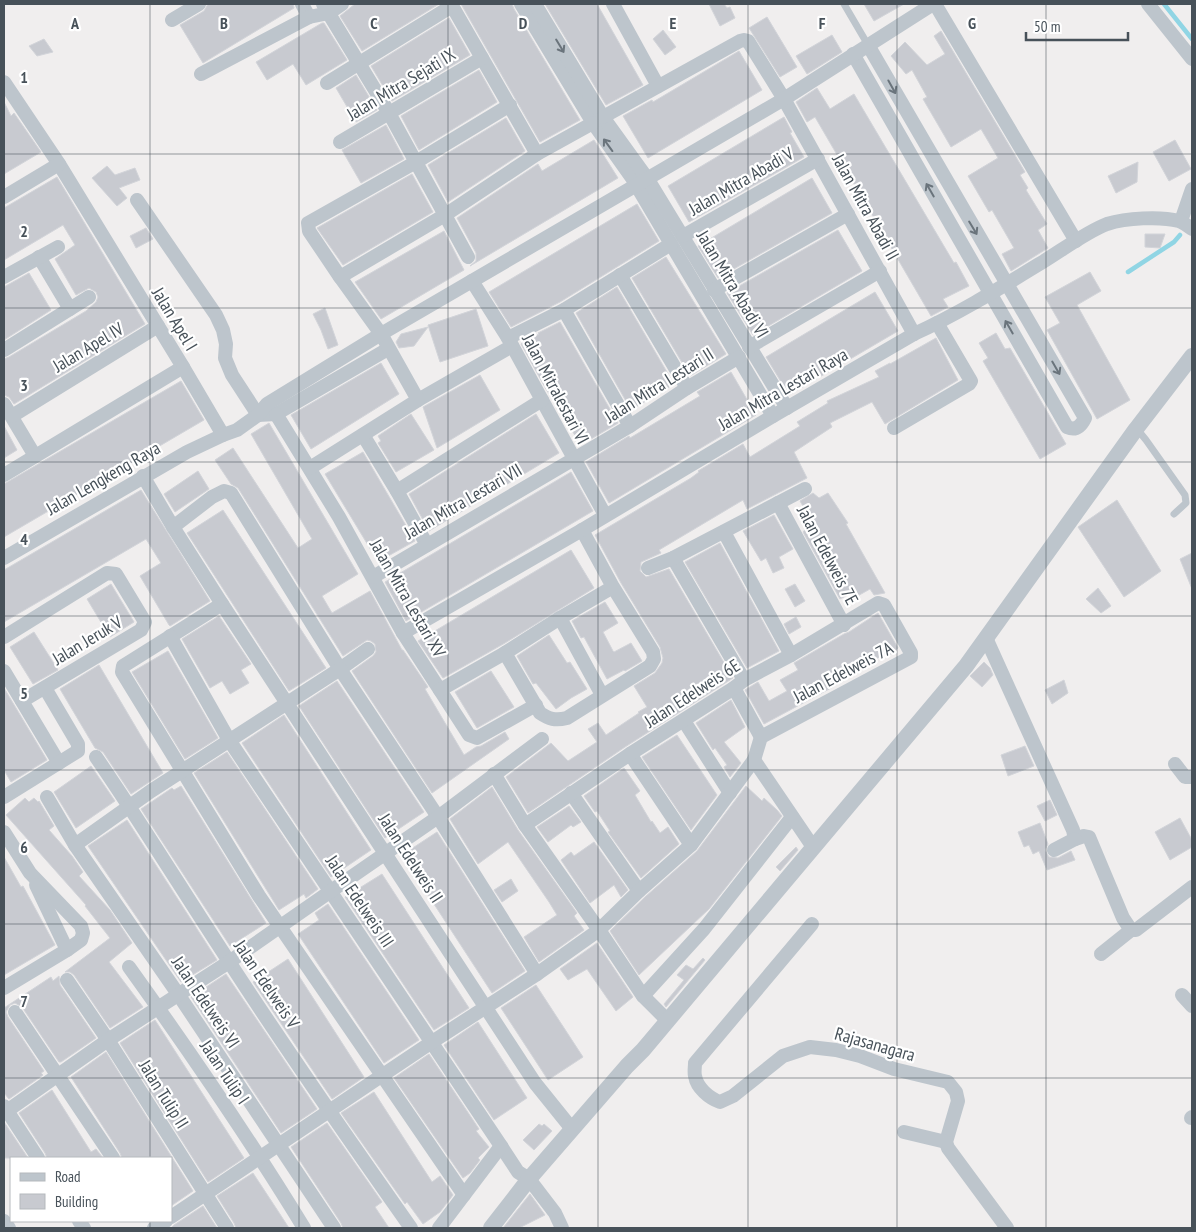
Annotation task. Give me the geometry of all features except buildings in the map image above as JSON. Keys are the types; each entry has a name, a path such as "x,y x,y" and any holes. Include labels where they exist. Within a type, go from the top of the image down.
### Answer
{"street":[{"path":"172,20 199,4"},
{"path":"302,4 320,10 358,64 389,113 468,257"},
{"path":"202,74 320,10 342,4"},
{"path":"521,4 598,120 642,181 744,352 772,416"},
{"path":"535,4 598,120"},
{"path":"340,277 445,215 537,154 658,86 613,4"},
{"path":"247,423 267,404 381,334 784,99 934,4 1076,241"},
{"path":"1148,4 1192,59"},
{"path":"327,83 451,5 537,154"},
{"name":"Jalan Mitra Abadi II","path":"658,86 744,40 748,41 818,159 914,334"},
{"path":"853,54 1067,427 1077,428 1085,418 868,45"},
{"name":"Jalan Mitra Sejati IX","path":"340,142 482,58"},
{"name":"Jalan Apel I","path":"4,82 59,164 183,367 4,474"},
{"path":"418,400 381,334 340,277 310,231 308,223 416,162 510,105"},
{"name":"Jalan Mitra Abadi V","path":"310,468 677,240 818,159"},
{"path":"4,197 59,164"},
{"path":"1186,225 1192,189"},
{"path":"137,200 216,315 223,330 226,344 225,358 232,374 247,423"},
{"path":"714,290 848,214"},
{"name":"Jalan Mitra Lestari Raya","path":"403,633 582,530 772,416 914,334 937,324 1007,284 1076,241 1108,224 1141,218 1186,225"},
{"name":"Jalan Mitra Abadi VI","path":"677,240 714,290 744,352 787,408"},
{"path":"4,277 58,247"},
{"path":"39,257 70,308"},
{"name":"Jalan Mitra Lestari II","path":"573,460 630,426 744,352 880,271"},
{"path":"620,275 687,388"},
{"name":"Jalan Mitralestari VI","path":"472,281 510,342 605,516"},
{"path":"4,350 89,297"},
{"path":"564,310 630,426"},
{"path":"894,428 969,384 971,381 937,324"},
{"name":"Jalan Apel IV","path":"12,416 158,326"},
{"path":"247,423 276,414 388,349"},
{"path":"494,1227 523,1176 567,1122 643,1050 666,1020 966,666 1136,429 1192,356"},
{"path":"183,367 223,435"},
{"path":"397,491 542,400"},
{"path":"4,404 35,456"},
{"name":"Jalan Mitra Lestari XV","path":"276,414 310,468 403,633 468,735 477,738 536,705"},
{"name":"Jalan Lengkeng Raya","path":"4,558 143,476 194,448 247,423"},
{"path":"363,435 427,544"},
{"name":"Jalan Mitra Lestari VII","path":"373,577 573,460"},
{"name":"Jalan Edelweis II","path":"143,476 222,604 535,1083 567,1122"},
{"path":"648,568 673,558 805,489"},
{"path":"173,527 212,497 224,491 231,493 340,669 438,817 537,974"},
{"name":"Jalan Edelweis 7E","path":"778,503 844,625"},
{"path":"505,653 540,712 548,719 558,721 566,718 650,666 654,659 653,652 613,587 582,530"},
{"path":"724,532 791,655"},
{"path":"172,1216 382,1075 537,974 599,930 639,891 691,845 754,760 761,737 740,684 673,558"},
{"name":"Jalan Jeruk V","path":"4,637 107,574 116,574 145,622 143,628 22,701"},
{"path":"440,690 613,587"},
{"name":"Jalan Edelweis 6E","path":"525,825 630,754 740,684 844,625 878,603 884,605"},
{"path":"222,604 123,666 122,672 259,896 464,1195"},
{"name":"Jalan Edelweis 7A","path":"761,737 911,657 911,653 884,605"},
{"path":"560,618 602,695"},
{"name":"Jalan Edelweis III","path":"170,636 229,740 503,1150 555,1214 562,1228"},
{"path":"986,638 1076,839"},
{"path":"74,845 129,806 368,649"},
{"path":"4,671 59,763"},
{"path":"4,797 78,751 79,748 45,688"},
{"path":"684,721 730,793"},
{"path":"37,1157 5,1110 331,891 438,817 542,739"},
{"path":"630,754 691,845"},
{"name":"Jalan Edelweis V","path":"96,757 228,962 411,1228"},
{"path":"754,760 813,848"},
{"path":"1176,764 1184,777 1192,777"},
{"path":"494,774 525,825 643,996 666,1020"},
{"path":"571,793 639,891"},
{"name":"Jalan Edelweis VI","path":"47,797 168,1000 269,1151 334,1228"},
{"path":"643,996 704,929 792,817"},
{"path":"4,832 30,873 67,950"},
{"path":"1054,850 1084,836 1089,837 1123,918 1131,930"},
{"path":"4,988 67,950 81,940 83,933 81,926 30,873"},
{"path":"1102,954 1131,930 1136,930 1192,887"},
{"name":"Rajasanagara","path":"812,924 695,1063 695,1076 703,1091 711,1099 720,1102 733,1096 783,1056 810,1047 836,1050 860,1056 894,1069 948,1082 956,1092 958,1101 946,1142"},
{"path":"129,967 168,1000"},
{"name":"Jalan Tulip II","path":"67,980 108,1040 228,1228"},
{"path":"1182,995 1192,1006"},
{"name":"Jalan Tulip I","path":"168,1000 269,1151"},
{"path":"15,1012 112,1157"},
{"path":"904,1132 946,1142 948,1148 1007,1228"},
{"path":"439,1228 464,1195 503,1150"},
{"path":"269,1151 304,1228"},
{"path":"4,1221 9,1228"}],"lane":[{"path":"844,4 868,45"},
{"path":"1136,429 1185,495 1186,503 1174,514"}],"waterway":[{"path":"1164,4 1192,39"},
{"path":"1128,272 1174,242 1180,235"}]}
